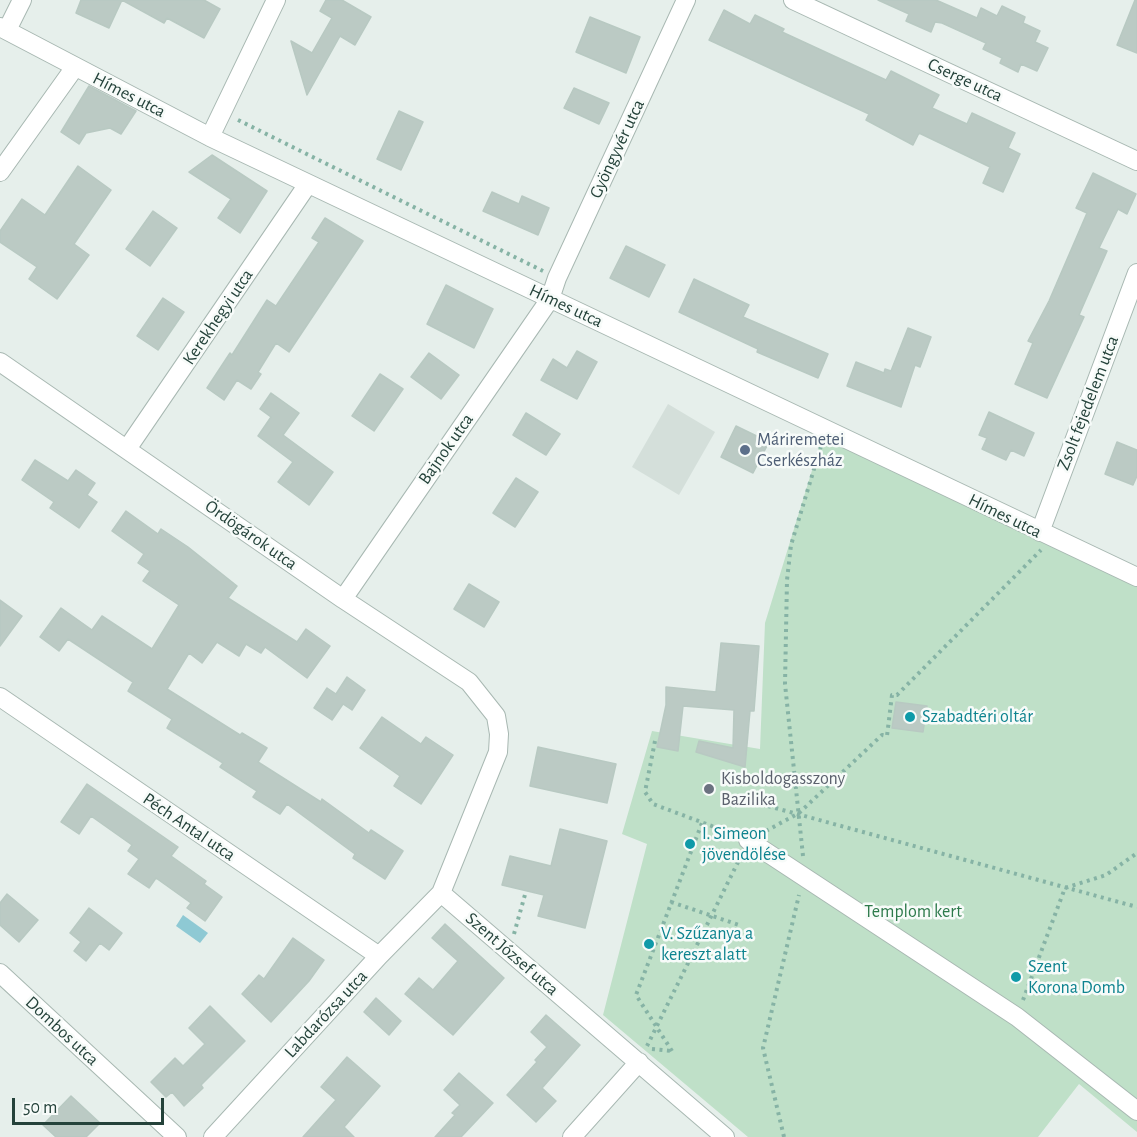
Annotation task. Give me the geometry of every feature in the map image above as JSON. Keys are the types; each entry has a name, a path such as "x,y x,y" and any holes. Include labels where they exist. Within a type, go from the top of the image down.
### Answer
{"street":[{"path":"3,28 22,0"},
{"path":"210,137 276,0"},
{"name":"Gyöngyvér utca","path":"550,299 557,278 686,0"},
{"name":"Cserge utca","path":"793,0 1137,161"},
{"name":"Hímes utca","path":"3,28 210,137 1137,577"},
{"path":"0,172 75,67"},
{"name":"Kerekhegyi utca","path":"127,449 308,184"},
{"name":"Zsolt fejedelem utca","path":"1040,532 1137,273"},
{"name":"Bajnok utca","path":"343,599 550,299"},
{"name":"Ördögárok utca","path":"0,362 343,599 469,682 496,716 499,735 498,752 441,893"},
{"name":"Péch Antal utca","path":"0,698 379,956"},
{"path":"748,840 1017,1017 1137,1111"},
{"name":"Labdarózsa utca","path":"213,1137 379,956 441,893"},
{"name":"Szent József utca","path":"441,893 726,1137"},
{"name":"Dombos utca","path":"0,973 177,1137"},
{"path":"572,1137 639,1062"}],"path":[{"path":"222,112 327,162 557,278"},
{"path":"784,1137 763,1048 804,875 784,684 787,580 791,545 826,430"},
{"path":"639,1062 748,840 799,813 882,735 887,736 892,695 897,695 1038,555"},
{"path":"655,741 645,792 653,804 748,840"},
{"path":"768,806 1137,907"},
{"path":"672,1051 636,995 702,823"},
{"path":"1065,888 1106,875 1137,853"},
{"path":"1017,1017 1065,888"},
{"path":"508,952 526,891"},
{"path":"671,902 742,926"}],"shaded area":[{"path":"668,404 715,432 679,495 632,467"}],"green space":[{"name":"Templom kert","path":"822,438 1137,585 1137,1132 1079,1084 1038,1137 748,1137 603,1015 647,844 622,834 652,731 760,749 765,623"}],"water":[{"path":"183,915 208,933 200,943 176,926"}],"building":[{"path":"81,0 122,0 109,28 76,13"},
{"path":"122,0 204,0 220,9 204,38 167,18 164,23"},
{"path":"326,0 342,0 371,17 355,45 340,36 307,95 291,41 312,53 332,18 320,11"},
{"path":"878,0 936,0 977,18 981,8 997,16 1002,6 1025,17 1023,23 1040,31 1035,42 1048,48 1037,71 1021,64 1018,72 1000,63 1002,58 983,49 986,43 942,23 935,22 931,32 906,21 909,14"},
{"path":"1135,0 1137,0 1137,53 1117,45"},
{"path":"724,10 750,24 755,15 784,29 782,32 886,80 891,71 939,95 932,108 967,124 972,113 1015,133 1008,148 1020,154 1003,192 983,183 990,167 919,133 913,145 866,120 869,114 709,40"},
{"path":"590,17 640,37 626,73 576,52"},
{"path":"89,86 136,111 121,134 110,128 86,133 79,144 61,132"},
{"path":"574,88 609,103 599,124 564,108"},
{"path":"399,111 423,122 401,170 377,159"},
{"path":"212,155 267,191 240,233 218,218 231,199 189,172"},
{"path":"78,166 111,190 74,244 89,255 57,299 29,279 37,267 0,242 0,231 22,199 45,215"},
{"path":"1093,173 1136,194 1127,214 1118,209 1099,248 1107,251 1079,315 1084,317 1047,398 1015,384 1033,343 1028,341 1049,301 1087,213 1076,208"},
{"path":"492,192 519,204 522,196 549,208 538,235 483,211"},
{"path":"153,211 177,228 150,266 126,249"},
{"path":"325,218 363,241 289,352 276,343 258,372 261,374 251,389 237,380 224,400 207,388 230,353 232,355 267,300 276,306 319,242 312,238"},
{"path":"626,246 665,265 649,297 610,278"},
{"path":"694,279 749,305 743,317 828,354 818,378 757,352 758,349 679,312"},
{"path":"446,285 493,309 474,348 427,324"},
{"path":"163,298 184,312 158,350 137,336"},
{"path":"908,328 931,337 920,367 915,365 901,407 847,386 856,362 884,373 885,369 891,371"},
{"path":"577,351 597,362 577,399 541,380 553,359 567,368"},
{"path":"429,353 459,375 441,399 411,377"},
{"path":"380,374 403,389 374,431 352,416"},
{"path":"271,393 299,413 283,435 333,472 309,505 278,482 293,462 258,436 271,417 260,409"},
{"path":"989,412 1034,433 1024,456 1011,450 1006,460 982,449 987,438 979,435"},
{"path":"526,413 560,434 546,455 513,435"},
{"name":"Máriremetei Cserkészház","path":"736,426 769,442 753,473 721,457"},
{"path":"1117,442 1137,450 1137,476 1133,485 1105,474"},
{"path":"35,460 68,481 76,470 95,483 87,495 97,502 79,528 50,508 54,502 22,480"},
{"path":"516,478 538,492 515,527 493,513"},
{"path":"126,511 158,534 161,529 188,547 237,586 228,598 297,642 306,629 330,646 307,678 265,647 261,653 246,644 239,656 217,642 202,663 189,653 167,689 240,735 242,733 267,748 258,762 321,802 322,799 369,833 371,830 403,851 385,879 353,858 355,854 287,804 280,814 253,797 257,791 220,767 223,763 167,728 172,719 128,691 133,682 68,639 59,651 40,637 61,608 92,630 102,616 152,649 179,605 143,581 150,571 138,563 144,554 112,531"},
{"path":"469,584 499,602 484,627 454,609"},
{"path":"0,600 22,616 0,646"},
{"path":"721,643 759,646 754,711 750,711 745,767 696,752 699,741 733,748 734,710 683,706 678,751 657,747 666,705 666,687 716,692"},
{"path":"347,677 365,690 352,710 343,704 332,720 314,708 327,688 336,694"},
{"name":"Szabadtéri oltár","path":"896,702 927,706 923,732 892,728"},
{"path":"382,717 421,744 426,737 453,755 421,804 394,786 400,776 360,748"},
{"path":"538,747 616,764 607,803 530,786"},
{"path":"87,784 178,847 171,856 206,881 204,884 222,897 205,921 187,908 191,903 156,878 149,888 128,874 139,859 128,851 132,845 91,816 79,834 61,822"},
{"path":"560,829 607,841 585,928 538,916 544,895 502,885 510,856 551,866"},
{"path":"7,894 38,920 19,942 0,925 0,903"},
{"path":"89,908 122,933 109,950 100,943 86,961 74,951 81,942 70,933"},
{"path":"445,924 504,978 453,1035 405,994 419,978 433,990 458,961 432,938"},
{"path":"293,938 324,960 309,981 271,1022 242,994 259,975 264,979"},
{"path":"376,998 401,1021 389,1035 364,1012"},
{"path":"210,1006 245,1041 201,1085 203,1088 184,1106 172,1092 166,1097 151,1082 175,1058 183,1066 205,1044 189,1028"},
{"path":"546,1015 580,1045 542,1088 556,1101 536,1122 507,1095 537,1062 535,1060 547,1047 531,1032"},
{"path":"347,1057 380,1086 344,1127 354,1137 303,1137 336,1100 321,1087"},
{"path":"459,1073 493,1103 461,1137 435,1137 455,1115 452,1113 460,1105 444,1090"},
{"path":"71,1096 100,1123 86,1137 56,1137 43,1125"}],"place":[{"name":"Máriremetei Cserkészház","path":"745,450"},
{"name":"Szabadtéri oltár","path":"910,717"},
{"name":"Kisboldogasszony Bazilika","path":"709,789"},
{"name":"I. Simeon jövendölése","path":"690,844"},
{"name":"V. Szűzanya a kereszt alatt","path":"649,944"},
{"name":"Szent Korona Domb","path":"1016,977"}]}
